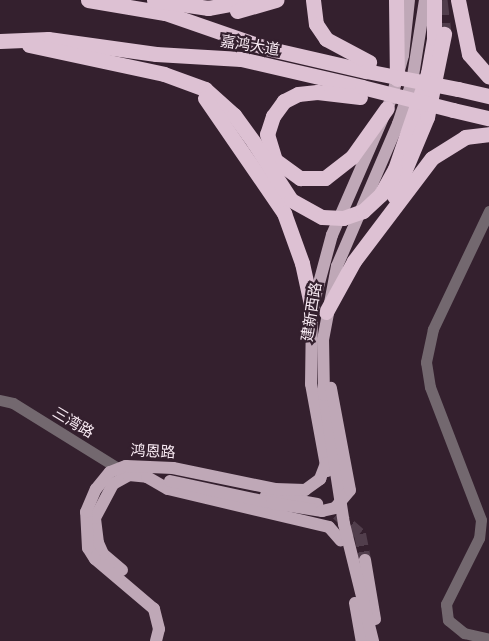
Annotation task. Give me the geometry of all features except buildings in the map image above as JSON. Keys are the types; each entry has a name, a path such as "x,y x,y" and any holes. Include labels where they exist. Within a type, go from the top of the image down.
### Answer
{"highway":[{"name":"嘉鸿大道","path":"88,0 165,13 266,48 368,66 489,96"},
{"path":"154,0 208,8 248,11 276,0"},
{"path":"208,8 232,7 252,0"},
{"path":"313,0 316,24 326,39 368,66"},
{"path":"396,0 397,79"},
{"path":"7,41 183,80 219,98 254,143 291,200 322,217 343,218 363,211 381,194 395,169 428,73 434,38 434,0"},
{"path":"458,0 469,54 489,77"},
{"path":"354,261 397,191 420,137 438,77 444,34"},
{"name":"嘉鸿大道","path":"7,41 48,39 156,54 241,59 361,92 416,101 489,118"},
{"path":"183,80 221,116 284,213 319,311"},
{"path":"361,92 317,92 284,102 273,116 268,134 275,160 300,178 325,178 352,157 388,108"},
{"path":"319,311 354,261 432,158 465,137 489,134"}],"main road":[{"name":"建新西路","path":"362,641 311,384 319,311 332,235 388,108 397,79 409,0"},
{"name":"建新西路","path":"373,641 344,524 324,395 323,340 319,311 344,246 405,104 418,59 425,0"},
{"path":"148,473 170,481 312,509 335,508 350,490 323,340"},
{"name":"鸿恩路","path":"164,641 166,630 161,605 103,554 94,531 95,518 106,494 129,474 148,473 173,468 275,489 305,490 320,479 326,463"},
{"name":"鸿恩路","path":"156,641 159,629 154,609 95,559 85,536 90,500 104,479 118,467 148,473 168,489 329,527 341,541"},
{"path":"148,473 317,504"},
{"path":"365,560 379,641"}],"street":[{"path":"489,211 433,329 426,362 430,387 481,520 479,538 446,604 448,620 464,633 489,639"},
{"name":"三湾路","path":"0,400 13,403 129,474"}],"tunnel":[{"path":"440,0 444,34"},
{"path":"337,514 360,534 365,560"}]}
